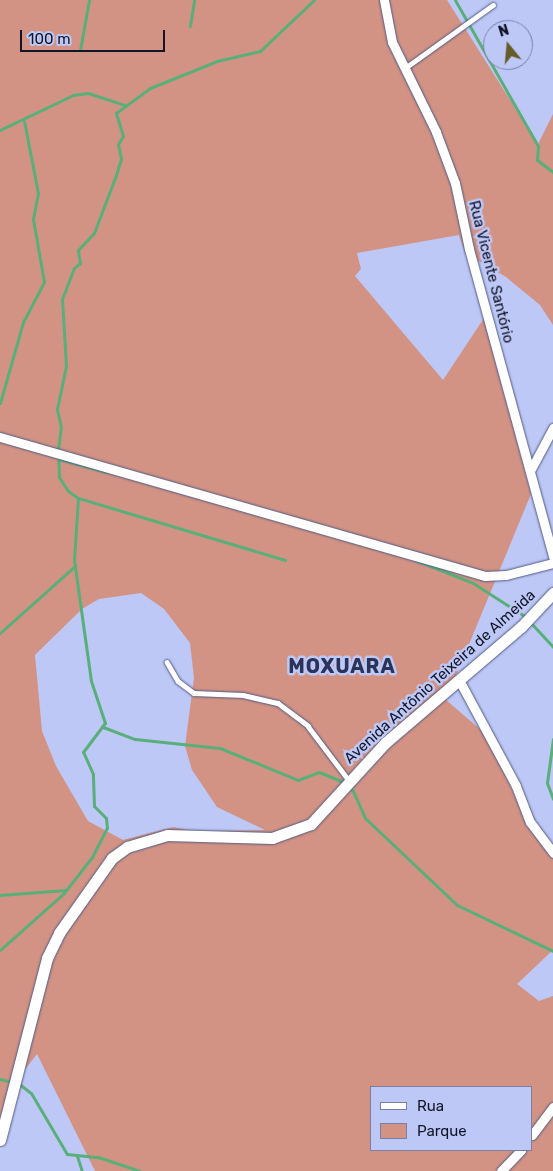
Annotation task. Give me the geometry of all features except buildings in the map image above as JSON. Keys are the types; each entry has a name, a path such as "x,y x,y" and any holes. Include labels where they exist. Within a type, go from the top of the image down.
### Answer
{"street":[{"name":"Rua Vicente Santório","path":"384,0 392,42 455,183 553,557"},
{"path":"530,471 553,428"},
{"path":"0,437 485,576 506,575 553,563"},
{"name":"Avenida Antônio Teixeira de Almeida","path":"0,1140 47,958 64,925 112,858 126,847 167,836 248,839 294,833 311,824 348,779 552,599"},
{"path":"459,680 516,786 530,822 553,853"},
{"path":"533,1134 553,1107"},
{"path":"501,1171 520,1151"}],"lane":[{"path":"405,68 494,5"},
{"path":"167,662 178,681 194,693 243,695 278,703 308,726 348,779"}],"green space":[{"path":"0,0 447,0 483,57 483,70 491,70 538,144 553,114 553,325 540,305 506,277 465,253 459,235 357,253 361,269 355,276 443,380 484,318 531,494 446,700 488,736 528,825 553,858 553,950 517,984 539,1001 553,996 553,1171 95,1171 37,1054 13,1085 0,1119","holes":["141,593 164,609 190,643 194,678 185,746 192,770 217,807 265,830 194,831 173,827 123,840 88,821 56,766 42,731 35,655 82,609 99,599"]}],"waterway":[{"path":"80,50 89,0"},
{"path":"190,26 194,0"},
{"path":"285,560 78,498 68,491 59,477 58,450 61,427 57,409 66,366 62,299 74,268 80,263 78,250 94,233 121,159 118,144 123,136 116,113 150,88 217,61 260,51 314,0"},
{"path":"455,0 538,146 537,160 553,172"},
{"path":"0,130 73,95 88,93 125,105"},
{"path":"0,403 23,322 44,282 33,219 38,193 24,121"},
{"path":"59,459 106,472"},
{"path":"0,950 63,894 92,857 107,828 106,818 94,806 93,774 83,752 105,723 91,681 74,560 78,498"},
{"path":"415,560 473,583 526,617"},
{"path":"0,633 75,566"},
{"path":"530,622 553,647"},
{"path":"103,727 135,739 220,748 298,780 319,772 339,780 353,791 365,818 457,905 553,951"},
{"path":"553,739 547,783 553,799"},
{"path":"0,895 66,890"},
{"path":"0,1079 12,1082"},
{"path":"18,1083 31,1093 67,1154 98,1157 140,1171"},
{"path":"77,1156 82,1171"}],"district":[{"name":"MOXUARA","path":"342,666"}]}
